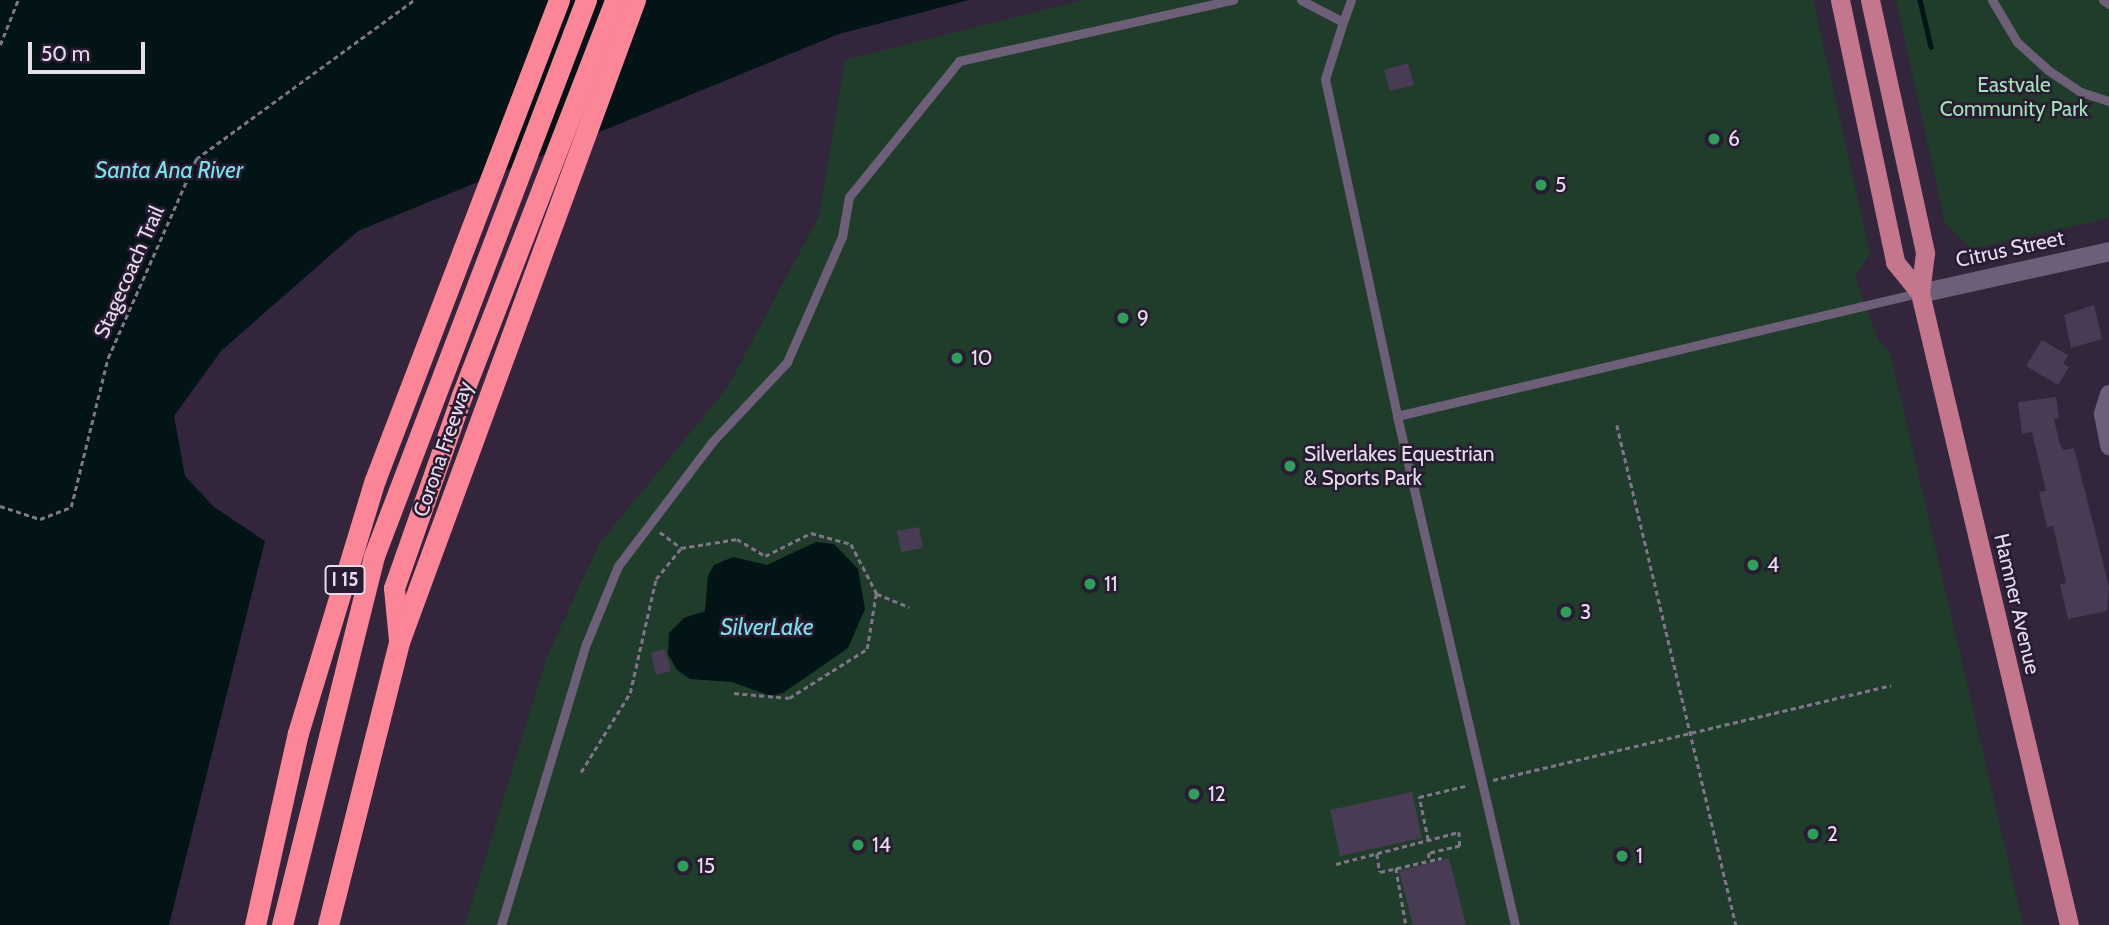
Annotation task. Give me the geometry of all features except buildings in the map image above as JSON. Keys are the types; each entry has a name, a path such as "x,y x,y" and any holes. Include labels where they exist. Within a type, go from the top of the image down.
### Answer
{"highway":[{"name":"I 15","path":"255,925 298,733 375,480 468,244 559,0"},
{"path":"282,925 374,556 586,0"},
{"path":"399,642 394,588 462,395 615,0"},
{"name":"Corona Freeway","path":"328,925 399,642 635,0"}],"main road":[{"name":"Hamner Avenue","path":"1840,0 1895,262 1920,293"},
{"name":"Hamner Avenue","path":"1870,0 1925,253 1920,293 2069,925"}],"street":[{"name":"Citrus Street","path":"1920,293 2109,251"},
{"path":"2106,397 2109,446"}],"lane":[{"path":"501,925 586,644 618,566 712,442 787,362 842,237 849,197 959,61 1233,0"},
{"path":"1301,0 1343,22"},
{"path":"1351,0 1325,79 1397,416 1515,925"},
{"path":"1992,0 2017,42 2048,70 2081,92 2109,101"},
{"path":"2103,0 2109,4"},
{"path":"1397,416 1920,293"}],"path":[{"path":"0,45 18,0"},
{"name":"Stagecoach Trail","path":"0,506 40,519 71,507 108,358 196,159 414,0"},
{"path":"1617,425 1736,925"},
{"path":"650,524 681,548"},
{"path":"581,772 630,692 656,579 681,548 737,538 765,556 811,533 851,544 877,594 867,649 789,698 734,693"},
{"path":"877,594 910,607"},
{"path":"1428,840 1419,797 1891,685"},
{"path":"1336,864 1459,832 1460,846 1429,853 1429,861"},
{"path":"1377,853 1380,872 1441,858"},
{"path":"1396,868 1406,925"}],"green space":[{"name":"Silverlakes Equestrian & Sports Park","path":"1084,0 1813,0 1870,253 1855,277 1878,339 1890,352 2023,925 465,925 546,659 599,544 727,388 819,216 845,60"},
{"name":"Eastvale Community Park","path":"1896,0 2109,0 2109,218 1971,249 1945,223"}],"water":[{"name":"Santa Ana River","path":"0,0 969,0 839,34 358,231 221,351 174,416 185,476 214,507 265,541 169,925 0,925"},
{"name":"SilverLake","path":"816,542 834,544 858,569 865,609 848,648 783,693 771,696 732,682 690,679 677,670 668,654 669,633 684,618 705,611 708,576 714,565 733,557 767,565"}],"waterway":[{"path":"1920,0 1931,47"}],"place":[{"name":"6","path":"1714,139"},
{"name":"5","path":"1541,185"},
{"name":"9","path":"1123,318"},
{"name":"10","path":"957,358"},
{"name":"Silverlakes Equestrian & Sports Park","path":"1290,466"},
{"name":"4","path":"1753,565"},
{"name":"11","path":"1090,584"},
{"name":"3","path":"1566,612"},
{"name":"12","path":"1194,794"},
{"name":"2","path":"1813,834"},
{"name":"14","path":"858,845"},
{"name":"1","path":"1622,856"},
{"name":"15","path":"683,866"}]}
